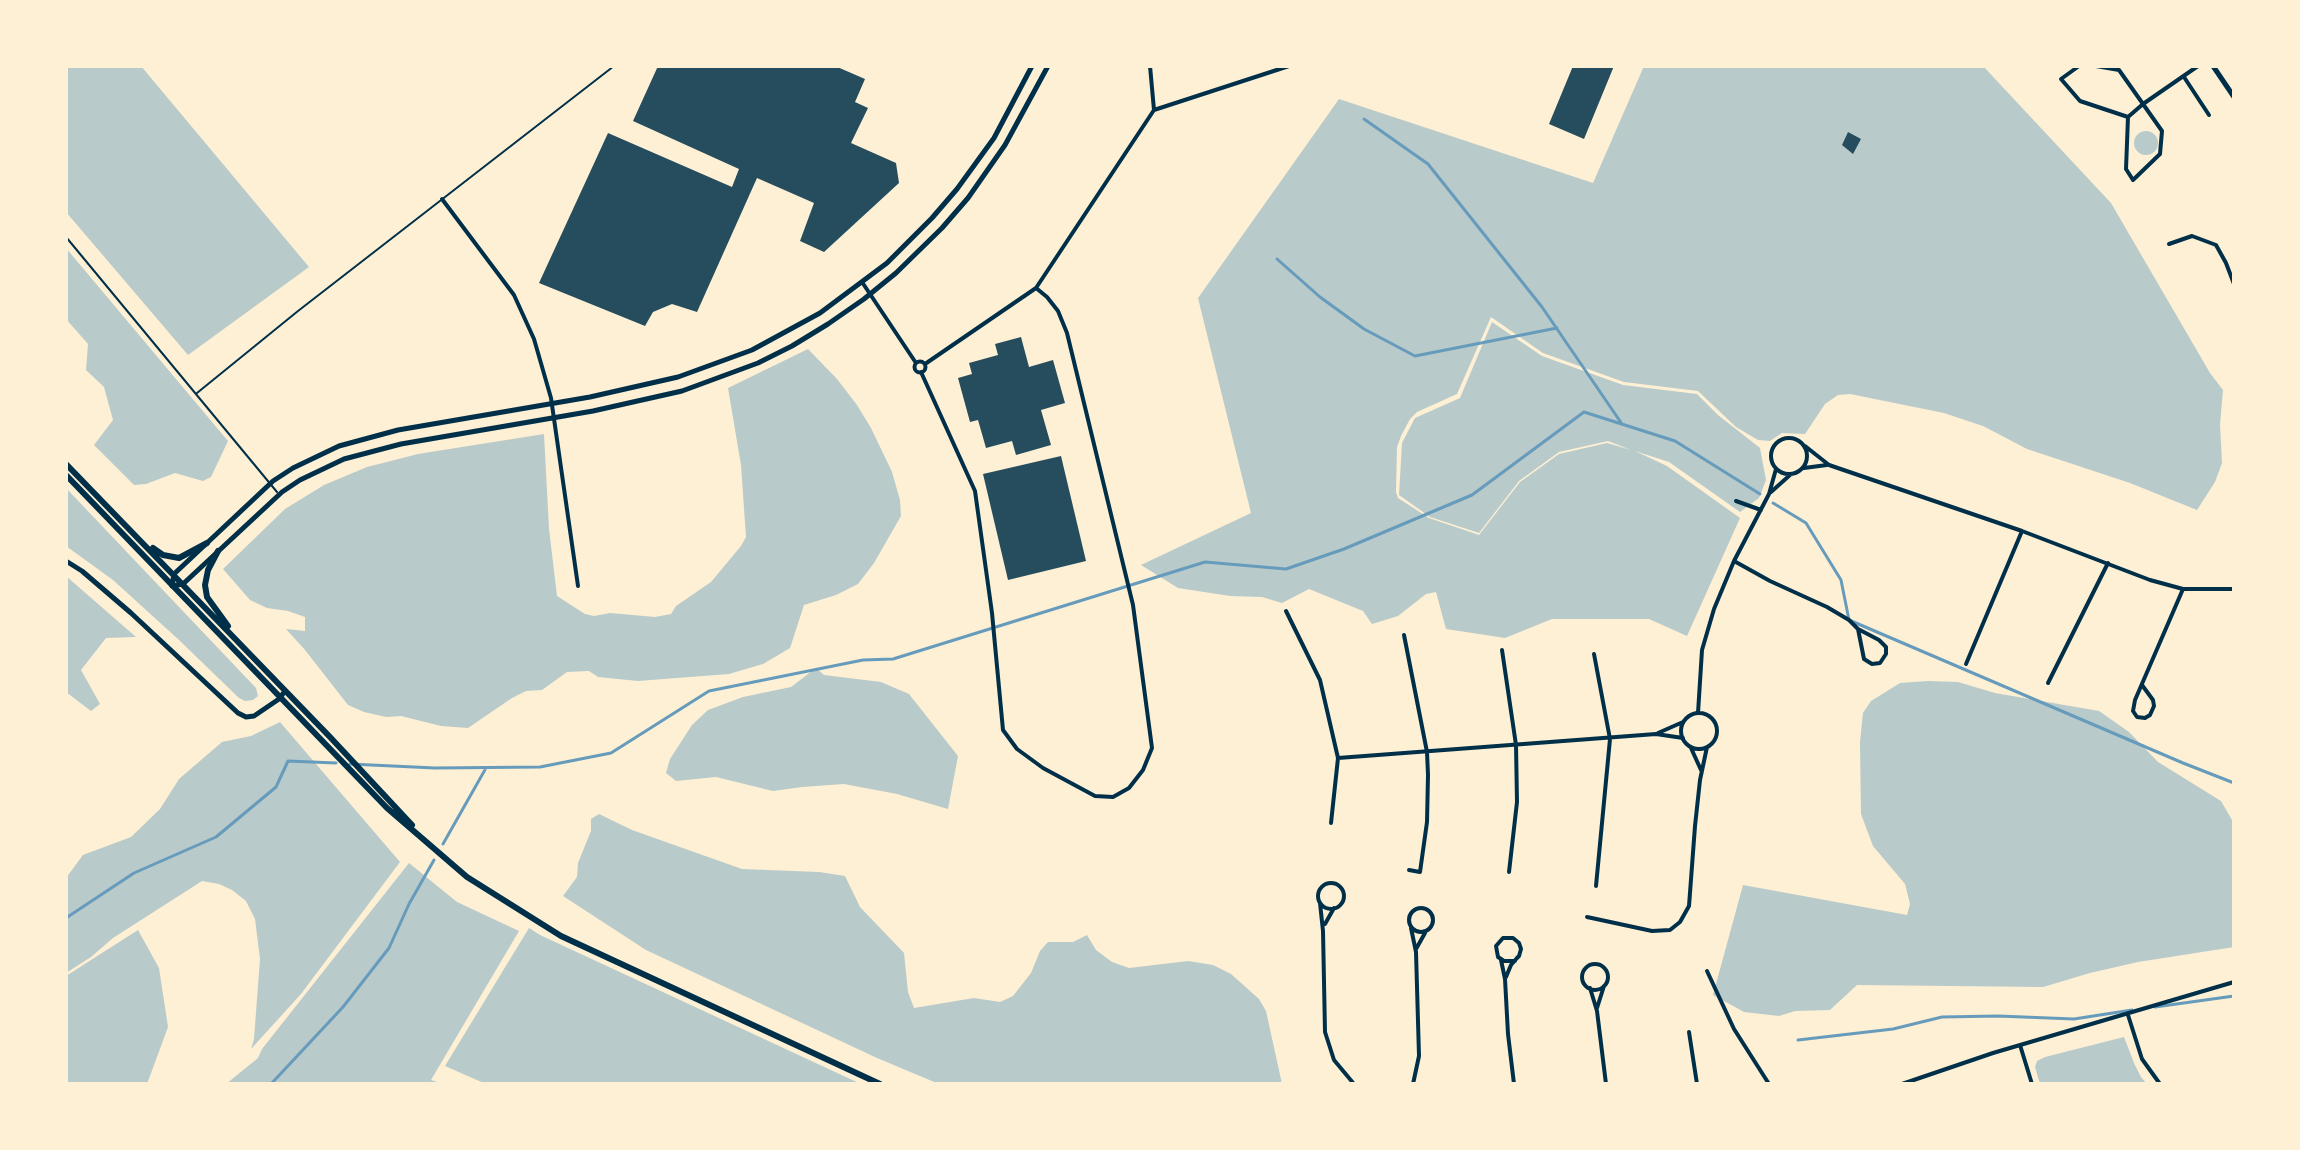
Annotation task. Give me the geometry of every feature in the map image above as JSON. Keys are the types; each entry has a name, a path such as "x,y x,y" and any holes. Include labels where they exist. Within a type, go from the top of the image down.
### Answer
{"highway":[{"path":"66,464 430,845"},
{"path":"66,475 387,808 467,877 561,936 880,1084"},
{"path":"137,536 171,558 179,558 207,543"},
{"path":"218,551 208,570 205,585 207,597 242,646"}],"street":[{"path":"1032,66 994,138 957,189 910,241 820,313 785,334 717,364 678,377 552,404 398,430 363,438 316,456 270,483 174,574 172,586 183,584 279,494 322,469 367,452 401,444 682,391 792,346 871,293 919,251 968,198 1005,145 1048,66"},
{"path":"1150,66 1154,110"},
{"path":"921,372 925,364 1036,288 1154,110 1289,66"},
{"path":"2079,66 2061,79 2080,101 2128,117"},
{"path":"2096,66 2119,70 2143,104 2162,131 2160,154 2133,180 2126,169 2128,117 2143,104 2198,66"},
{"path":"2213,66 2234,97"},
{"path":"2184,77 2209,115"},
{"path":"442,199 514,295 534,339 552,404 578,586"},
{"path":"2169,244 2192,236 2216,245 2234,284"},
{"path":"862,282 916,363 916,370 921,372 975,491 992,613 1003,730 1017,749 1043,768 1095,796 1113,797 1129,788 1143,770 1152,748 1133,605 1067,333 1058,311 1036,288"},
{"path":"916,363 921,361 925,364"},
{"path":"1790,475 1776,469 1770,456 1778,441 1790,438 1796,439 1829,465 2022,531 2150,580 2183,589 2234,589"},
{"path":"1804,468 1808,458 1805,446"},
{"path":"1769,494 1790,475 1804,468 1829,465"},
{"path":"1698,713 1702,650 1714,609 1734,561 1769,494 1776,469"},
{"path":"1736,501 1761,510"},
{"path":"1966,664 2022,531"},
{"path":"66,561 131,613 238,713 246,717 254,716 279,699 285,691"},
{"path":"1734,561 1827,607 1879,640 1886,647 1886,654 1880,663 1872,664 1864,659 1858,629"},
{"path":"2048,683 2108,563"},
{"path":"2142,685 2154,706 2145,718 2137,717 2133,711 2135,700 2183,589"},
{"path":"1286,611 1320,680 1338,758 1331,823"},
{"path":"1404,635 1427,752 1427,822 1420,872 1409,870"},
{"path":"1502,650 1516,745 1517,802 1509,872"},
{"path":"1594,654 1610,739 1596,886"},
{"path":"1690,746 1699,749 1713,742 1718,729 1709,717 1698,713 1692,715 1682,729 1683,738 1690,746 1701,772"},
{"path":"1656,734 1685,722"},
{"path":"1338,758 1656,734 1683,738"},
{"path":"1587,917 1652,931 1670,930 1680,922 1689,906 1701,772 1707,747"},
{"path":"1323,931 1328,915 1343,899 1341,889 1336,885 1326,884 1318,896 1323,931 1325,1032 1334,1060 1354,1084"},
{"path":"1320,903 1326,908 1334,908"},
{"path":"1413,1084 1419,1056 1416,952 1409,921 1416,909 1427,909 1434,920 1416,952"},
{"path":"1411,928 1426,932"},
{"path":"1505,979 1507,970 1521,949 1519,943 1510,937 1503,938 1496,946 1496,953 1501,960 1505,979 1514,1084"},
{"path":"1501,960 1515,961"},
{"path":"1597,1011 1607,976 1605,969 1597,964 1584,970 1584,984 1598,989 1604,985"},
{"path":"1707,971 1734,1029 1769,1084"},
{"path":"1902,1084 1916,1082 2020,1045 2233,984"},
{"path":"1590,988 1597,1011 1606,1084"},
{"path":"2128,1013 2142,1059 2160,1084"},
{"path":"1689,1032 1697,1084"},
{"path":"2020,1045 2032,1084"}],"lane":[{"path":"197,393 614,66"},
{"path":"66,237 279,494"}],"shaded area":[{"path":"66,66 141,66 309,267 188,355 66,212"},
{"path":"1644,66 1983,66 2111,203 2210,373 2223,390 2220,425 2222,463 2215,482 2197,510 2130,483 2027,449 1983,426 1944,413 1850,394 1838,395 1825,404 1805,434 1782,433 1770,441 1758,440 1736,427 1698,391 1624,382 1543,353 1491,317 1457,394 1417,412 1401,436 1397,447 1398,498 1429,518 1479,535 1520,482 1559,454 1607,443 1631,450 1608,441 1559,452 1519,481 1479,533 1430,517 1399,495 1402,443 1415,418 1460,398 1492,322 1542,356 1623,385 1697,394 1760,448 1766,480 1759,498 1740,512 1669,462 1635,451 1667,466 1740,518 1687,636 1649,619 1552,619 1505,638 1446,629 1436,592 1426,594 1398,616 1372,624 1363,611 1309,589 1282,603 1262,597 1230,596 1178,588 1141,565 1251,513 1198,298 1339,99 1593,183"},
{"path":"2146,131 2154,135 2158,143 2154,151 2146,155 2138,151 2134,143 2138,135"},
{"path":"66,248 228,441 211,477 203,481 175,473 146,484 134,485 94,445 113,420 104,387 86,370 88,344 66,319"},
{"path":"808,349 837,379 871,428 892,472 901,516 858,584 804,605 790,648 763,664 729,674 638,681 598,677 589,671 567,672 542,690 526,691 512,698 468,728 441,726 401,716 386,717 348,705 286,629 305,631 305,617 267,608 250,600 223,569 285,509 324,485 367,467 418,454 544,434 549,529 557,596 585,614 594,616 610,613 655,617 671,614 676,606 711,582 746,537 741,465 728,388"},
{"path":"66,488 256,688 258,696 245,701 239,698 113,580 66,546"},
{"path":"66,576 136,637 106,638 81,670 100,704 91,711 66,692"},
{"path":"816,668 824,675 881,682 909,694 958,756 948,809 897,794 844,784 773,791 716,777 676,781 666,773 670,759 692,725 708,710 743,697 791,687"},
{"path":"1958,682 1995,693 2099,711 2129,732 2158,762 2221,801 2234,820 2234,947 2138,962 2043,987 1857,985 1830,1010 1795,1011 1779,1016 1744,1012 1713,995 1743,885 1907,915 1910,904 1905,884 1873,846 1861,814 1860,742 1863,713 1871,701 1900,683"},
{"path":"280,722 400,862 301,994 251,1049 260,959 255,919 246,901 232,890 202,881 113,938 66,973 66,878 83,855 131,837 160,809 179,779 222,742 251,736"},
{"path":"599,814 632,830 742,869 845,876 860,907 904,953 908,992 914,1008 974,998 1000,1002 1013,996 1031,973 1040,951 1048,942 1073,942 1087,935 1096,950 1112,962 1129,968 1188,961 1213,965 1231,974 1259,999 1266,1011 1282,1084 939,1084 646,950 563,896 577,877 578,863 591,831 591,819"},
{"path":"409,863 457,902 519,931 431,1080 444,1084 226,1084 258,1058"},
{"path":"529,928 861,1084 486,1084 445,1066"},
{"path":"138,930 159,968 168,1027 147,1084 66,1084 66,976"},
{"path":"2124,1037 2134,1063 2147,1084 2040,1084 2035,1067 2037,1061"}],"building":[{"path":"658,66 835,66 865,79 855,102 868,108 851,143 896,163 899,183 824,252 800,241 814,203 757,178 697,312 672,304 653,312 645,326 539,283 608,133 732,187 739,169 633,121"},
{"path":"1573,66 1614,66 1584,139 1549,124"},
{"path":"1848,132 1861,139 1853,154 1842,145"},
{"path":"1021,337 1029,367 1053,360 1065,403 1041,410 1051,445 1016,455 1012,441 986,448 978,420 970,422 958,378 972,374 969,363 998,355 995,344"},
{"path":"1061,456 1086,561 1008,580 983,474"}],"waterway":[{"path":"1364,119 1428,164 1542,307 1622,424"},
{"path":"1277,259 1320,297 1364,329 1415,356 1557,328"},
{"path":"350,764 435,768 540,767 611,753 709,691 863,660 893,659 1205,562 1286,569 1344,549 1472,495 1584,412 1675,441 1760,494"},
{"path":"1773,503 1806,523 1841,580 1849,620 2234,783"},
{"path":"66,918 134,873 216,837 276,787 288,761 336,763"},
{"path":"443,844 486,768"},
{"path":"271,1084 343,1007 389,948 434,860"},
{"path":"2155,1007 2234,996"},
{"path":"1798,1040 1893,1029 1942,1017 2074,1019 2132,1010"}]}
